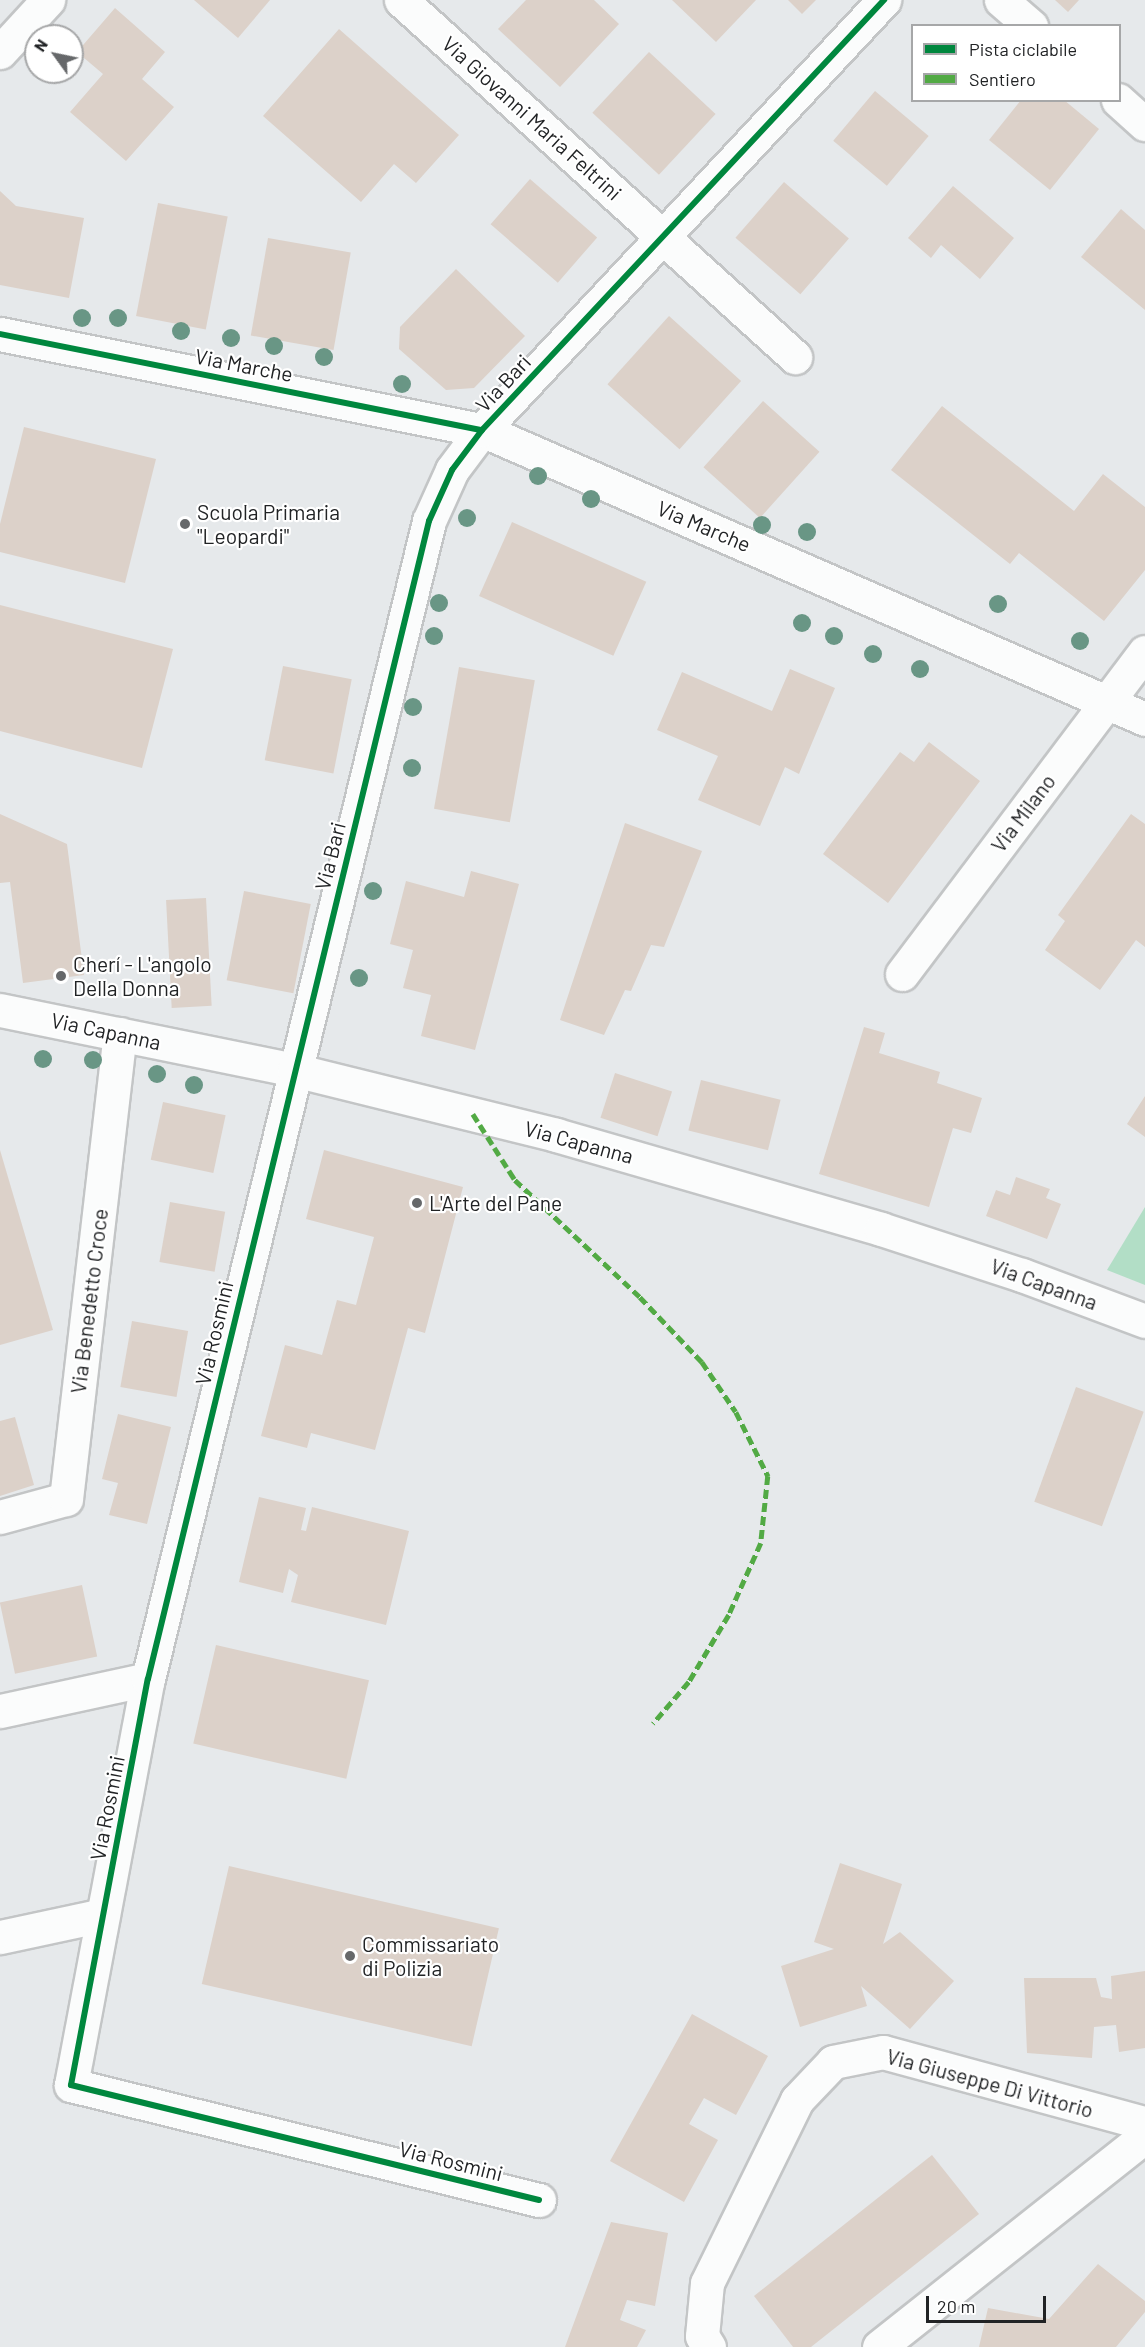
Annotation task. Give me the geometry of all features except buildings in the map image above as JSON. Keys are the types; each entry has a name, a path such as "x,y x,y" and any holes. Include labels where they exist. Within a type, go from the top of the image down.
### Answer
{"street":[{"path":"0,52 48,0"},
{"name":"Via Giovanni Maria Feltrini","path":"401,0 795,357"},
{"name":"Via Bari","path":"294,1070 429,521 452,470 482,430 884,0"},
{"path":"1001,0 1029,24"},
{"path":"1120,102 1145,124"},
{"name":"Via Marche","path":"0,334 482,430 1107,700 1145,719"},
{"name":"Via Milano","path":"902,974 1145,652"},
{"name":"Via Capanna","path":"0,1010 294,1070 556,1135 837,1216 1022,1275 1145,1321"},
{"name":"Via Benedetto Croce","path":"0,1517 66,1499 120,1034"},
{"name":"Via Rosmini","path":"294,1070 148,1679 71,2085 539,2200"},
{"path":"0,1711 148,1679"},
{"path":"0,1937 103,1916"},
{"name":"Via Giuseppe Di Vittorio","path":"709,2347 702,2336 707,2283 797,2100 833,2062 883,2052 1145,2123"},
{"path":"879,2347 1145,2136"}],"green space":[{"path":"1145,1207 1145,1285 1107,1270"}],"marked path":[{"path":"473,1114 515,1180 640,1297 702,1362 736,1412 768,1476 761,1543 729,1615 689,1682 653,1724"}],"cycle path":[{"path":"539,2200 71,2085 148,1679 429,521 452,470 482,430 884,0"},
{"path":"0,334 482,430"}],"place":[{"name":"Scuola Primaria \"Leopardi\"","path":"185,524"},
{"name":"Cherí - L'angolo Della Donna","path":"61,976"},
{"name":"L'Arte del Pane","path":"417,1203"},
{"name":"Commissariato di Polizia","path":"350,1956"}]}
